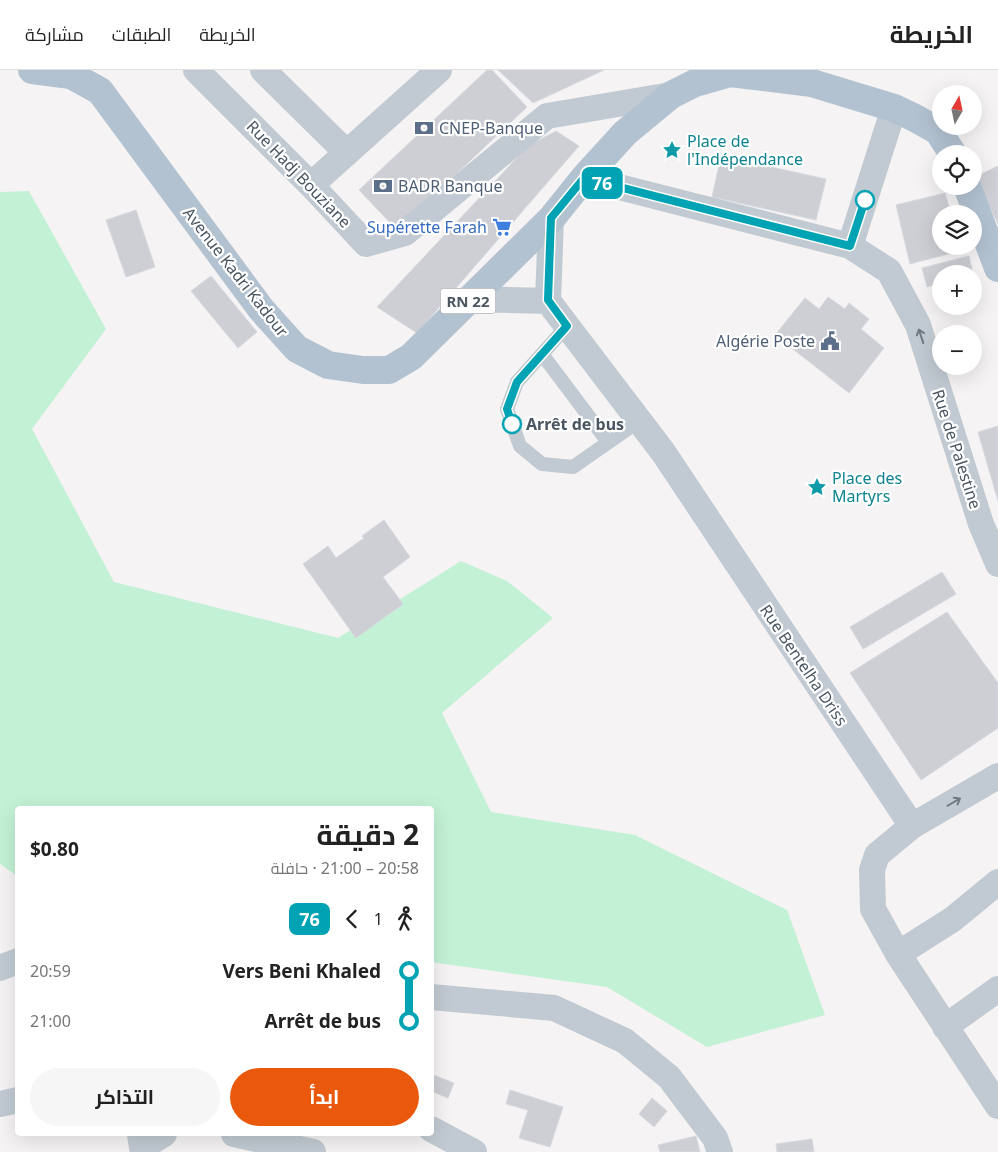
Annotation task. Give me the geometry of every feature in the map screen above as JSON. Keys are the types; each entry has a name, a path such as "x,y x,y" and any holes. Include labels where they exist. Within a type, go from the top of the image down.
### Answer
{"main road":[{"name":"Avenue Kadri Kadour","path":"32,70 71,75 100,91 261,309 297,350 328,365 363,370 389,370 411,357 551,218 625,133 671,95 695,83 730,73 812,83 894,108 938,131 947,145"},
{"path":"970,195 998,268"}],"street":[{"name":"Rue Hadj Bouziane","path":"196,70 311,185 366,244 405,233 547,116 671,95"},
{"path":"263,70 346,154"},
{"path":"311,185 439,70"},
{"path":"850,246 894,108"},
{"name":"Rue de Palestine","path":"584,178 850,246 888,271 918,325 981,524 998,564"},
{"path":"470,299 548,300 551,218"},
{"name":"Rue Bentelha Driss","path":"548,300 663,452 912,826"},
{"path":"998,776 912,826 877,855 872,870 873,909 898,954 998,1106"},
{"path":"898,954 953,919 998,882"},
{"path":"0,968 15,962"},
{"path":"945,1027 998,988"},
{"path":"434,997 554,1008 625,1041 669,1077 715,1138 720,1152"},
{"path":"0,1104 15,1101"},
{"path":"434,1131 474,1152"},
{"path":"140,1147 160,1136"},
{"path":"234,1136 240,1152"},
{"path":"242,1136 313,1152"}],"lane":[{"path":"567,326 517,382 507,409 520,446 542,464 573,467 639,421"},
{"path":"542,354 608,442"}],"green space":[{"path":"29,191 106,329 32,429 114,582 338,638 461,561 507,581 553,618 442,713 491,812 635,835 787,910 825,1015 707,1047 607,987 434,962 434,806 15,806 15,875 0,864 0,192"}],"building":[{"path":"487,70 492,70 527,107 397,230 359,190"},
{"path":"498,70 604,70 533,103"},
{"path":"556,131 579,146 417,333 377,307 528,146"},
{"path":"721,156 826,179 816,220 712,197"},
{"path":"998,166 998,224 982,191 982,174"},
{"path":"937,195 946,195 948,205 932,205 932,255 945,255 910,264 896,205"},
{"path":"136,210 155,267 126,277 106,220"},
{"path":"969,256 971,265 934,265"},
{"path":"932,265 932,286 927,287 922,268"},
{"path":"211,276 257,332 238,348 191,291"},
{"name":"Algérie Poste","path":"828,297 845,309 849,303 869,319 861,329 884,348 849,393 775,335 805,298 819,309"},
{"path":"998,426 998,501 978,432"},
{"path":"384,520 410,557 383,577 403,604 356,638 303,564 328,546 336,558 364,538 362,536"},
{"path":"942,572 956,594 863,649 850,627"},
{"path":"947,612 998,683 998,728 921,780 850,673"},
{"path":"434,1075 454,1083 448,1098 434,1092"},
{"path":"510,1090 563,1107 550,1147 519,1138 528,1110 506,1104"},
{"path":"652,1098 667,1111 654,1127 639,1114"},
{"path":"696,1136 700,1152 660,1152 658,1145"},
{"path":"812,1139 814,1152 777,1152 776,1144"}],"bus line":[{"name":"76","path":"512,424 507,409 517,382 567,326 548,300 551,218 584,178 850,246 865,200"}],"place":[{"name":"CNEP-Banque","path":"424,128"},
{"name":"Place de l'Indépendance","path":"672,150"},
{"name":"BADR Banque","path":"383,186"},
{"name":"Supérette Farah","path":"502,227"},
{"name":"Algérie Poste","path":"830,341"},
{"name":"Arrêt de bus","path":"512,424"},
{"name":"Place des Martyrs","path":"817,487"}]}
